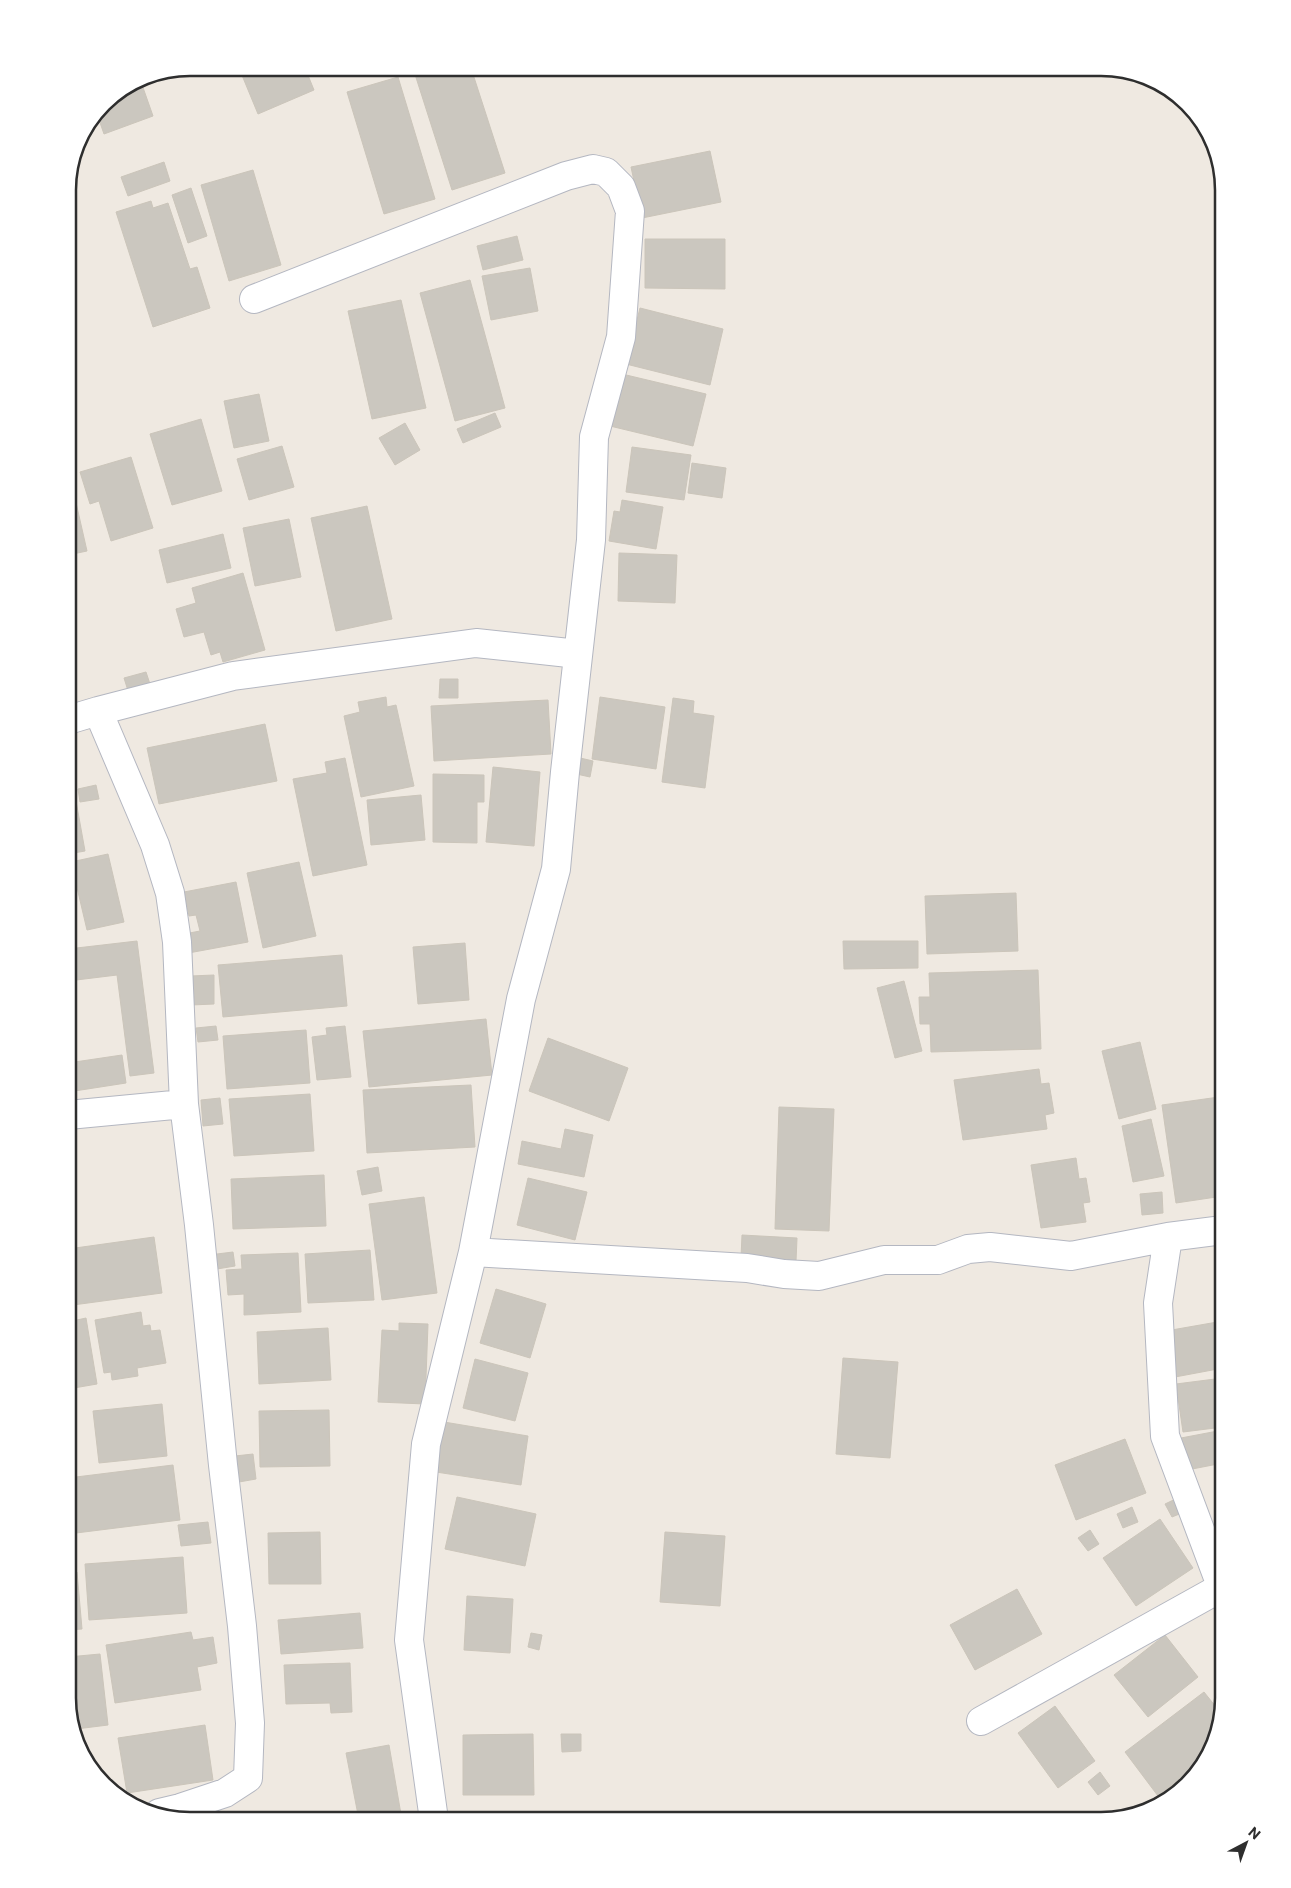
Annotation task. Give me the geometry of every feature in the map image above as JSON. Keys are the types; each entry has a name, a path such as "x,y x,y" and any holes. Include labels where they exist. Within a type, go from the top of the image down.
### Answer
{"street":[{"path":"254,299 566,176 593,169 606,172 620,187 630,211 621,337 594,437 591,540 556,870 521,999 473,1252 426,1444 408,1640 433,1812"},
{"path":"76,718 233,676 476,644 578,654"},
{"path":"98,711 154,845 170,893 177,942 184,1104 199,1225 223,1465 242,1626 250,1723 248,1778 225,1793 169,1810"},
{"path":"76,1114 184,1104"},
{"path":"473,1252 747,1268 784,1274 819,1276 884,1260 938,1260 968,1249 990,1247 1071,1256 1168,1237 1215,1231"},
{"path":"1168,1237 1158,1303 1165,1436 1215,1568"},
{"path":"981,1721 1215,1593"}],"building":[{"path":"242,76 308,76 314,90 258,114"},
{"path":"416,76 474,76 505,173 452,190"},
{"path":"398,77 435,199 384,214 347,92"},
{"path":"143,87 153,116 104,134 100,121 127,95"},
{"path":"710,151 721,202 642,218 631,167"},
{"path":"164,162 170,181 128,196 121,177"},
{"path":"253,170 281,265 229,281 201,185"},
{"path":"191,188 207,236 188,243 172,195"},
{"path":"151,201 153,208 168,203 190,269 197,267 210,308 153,327 116,212"},
{"path":"517,236 523,260 483,270 477,246"},
{"path":"645,239 725,239 725,289 645,288"},
{"path":"530,268 538,311 491,320 482,276"},
{"path":"470,280 505,408 455,421 420,293"},
{"path":"401,300 426,408 372,419 348,311"},
{"path":"640,308 723,329 710,385 626,364"},
{"path":"622,374 706,394 693,446 610,426"},
{"path":"259,394 269,441 234,448 224,401"},
{"path":"495,413 501,427 463,443 457,429"},
{"path":"201,419 222,491 172,505 150,434"},
{"path":"405,423 420,450 395,465 379,438"},
{"path":"282,446 294,487 249,500 237,459"},
{"path":"632,447 691,455 684,500 626,492"},
{"path":"131,457 153,528 111,541 99,501 90,504 80,472"},
{"path":"692,463 726,468 722,498 688,493"},
{"path":"622,500 663,507 656,549 609,541 614,511 620,512"},
{"path":"76,503 87,551 76,553"},
{"path":"367,506 392,619 336,631 311,518"},
{"path":"289,519 301,577 255,586 243,528"},
{"path":"223,534 231,568 167,583 159,550"},
{"path":"619,553 677,555 675,603 618,601"},
{"path":"243,573 265,650 223,662 220,652 211,655 204,632 184,637 176,609 196,603 192,588"},
{"path":"146,672 152,690 130,697 124,678"},
{"path":"440,679 458,679 458,698 439,698"},
{"path":"386,697 387,707 396,705 414,786 361,797 344,716 360,712 358,702"},
{"path":"600,697 665,707 656,769 592,759"},
{"path":"673,698 694,701 693,713 714,716 705,788 662,782"},
{"path":"548,700 551,754 434,761 431,706"},
{"path":"265,724 277,781 159,804 147,748"},
{"path":"576,757 593,761 590,777 572,773"},
{"path":"345,758 367,865 313,876 293,779 327,773 325,762"},
{"path":"493,767 540,772 534,846 486,842"},
{"path":"433,774 484,775 484,802 477,802 477,843 433,842"},
{"path":"96,785 99,799 80,802 78,789"},
{"path":"421,795 425,840 371,845 367,800"},
{"path":"76,801 85,851 76,853"},
{"path":"108,854 124,922 87,930 76,883 76,861"},
{"path":"299,862 316,936 263,948 247,873"},
{"path":"236,882 248,942 183,954 179,935 200,931 196,915 189,916 184,892"},
{"path":"1016,893 1018,951 927,954 925,896"},
{"path":"137,941 154,1073 130,1076 117,975 76,980 76,948"},
{"path":"843,941 918,941 918,968 844,969"},
{"path":"465,943 469,1000 418,1004 413,947"},
{"path":"342,955 347,1006 223,1017 218,965"},
{"path":"1038,970 1041,1049 931,1052 930,1024 920,1024 919,997 930,997 929,973"},
{"path":"214,975 214,1004 191,1005 191,976"},
{"path":"904,981 922,1051 895,1058 877,988"},
{"path":"486,1019 492,1075 369,1087 363,1031"},
{"path":"216,1026 218,1040 198,1042 196,1028"},
{"path":"345,1026 351,1077 317,1080 312,1037 327,1035 326,1028"},
{"path":"306,1030 310,1083 227,1089 223,1036"},
{"path":"548,1038 628,1068 609,1121 529,1091"},
{"path":"1140,1042 1156,1109 1119,1119 1102,1051"},
{"path":"122,1055 126,1083 76,1091 76,1062"},
{"path":"1039,1069 1041,1084 1049,1083 1054,1113 1045,1115 1047,1129 963,1140 954,1080"},
{"path":"471,1085 475,1147 367,1153 363,1090"},
{"path":"310,1094 314,1151 234,1156 229,1099"},
{"path":"220,1098 223,1124 203,1126 201,1100"},
{"path":"1215,1098 1215,1197 1176,1203 1162,1105"},
{"path":"779,1107 834,1109 829,1231 775,1229"},
{"path":"1151,1119 1164,1176 1133,1182 1122,1126"},
{"path":"565,1129 593,1135 584,1177 518,1164 522,1141 561,1149"},
{"path":"1076,1158 1079,1179 1086,1178 1090,1202 1083,1203 1086,1222 1041,1228 1031,1165"},
{"path":"378,1167 382,1191 362,1195 357,1171"},
{"path":"324,1175 326,1226 233,1229 231,1179"},
{"path":"528,1178 587,1192 575,1240 517,1225"},
{"path":"1162,1192 1163,1213 1142,1215 1140,1194"},
{"path":"424,1197 437,1293 382,1300 369,1204"},
{"path":"742,1235 797,1238 796,1261 741,1258"},
{"path":"154,1237 162,1293 76,1305 76,1248"},
{"path":"370,1250 374,1300 308,1303 305,1254"},
{"path":"233,1252 235,1266 211,1270 209,1255"},
{"path":"298,1253 301,1312 244,1315 244,1294 228,1295 226,1270 242,1269 241,1255"},
{"path":"496,1289 546,1304 530,1358 480,1343"},
{"path":"141,1312 143,1326 150,1325 151,1331 160,1330 166,1363 137,1368 138,1376 112,1380 111,1372 104,1373 95,1320"},
{"path":"86,1318 97,1384 76,1388 76,1320"},
{"path":"1215,1322 1215,1370 1175,1377 1166,1331"},
{"path":"399,1323 428,1324 425,1404 378,1402 382,1330 399,1331"},
{"path":"328,1328 331,1380 259,1384 257,1332"},
{"path":"843,1358 898,1362 890,1458 836,1454"},
{"path":"475,1359 528,1373 515,1421 463,1408"},
{"path":"1215,1379 1215,1428 1183,1432 1176,1384"},
{"path":"162,1404 167,1456 99,1463 93,1411"},
{"path":"329,1410 330,1466 260,1467 259,1411"},
{"path":"444,1422 528,1436 521,1485 436,1472"},
{"path":"1215,1432 1215,1465 1187,1470 1181,1438"},
{"path":"1125,1439 1146,1493 1076,1520 1055,1465"},
{"path":"253,1454 256,1479 239,1482 235,1456"},
{"path":"173,1465 180,1520 76,1533 76,1477"},
{"path":"1182,1496 1189,1510 1172,1517 1165,1504"},
{"path":"457,1497 536,1514 525,1566 445,1549"},
{"path":"1132,1507 1138,1522 1123,1528 1117,1514"},
{"path":"1160,1519 1193,1568 1136,1606 1103,1558"},
{"path":"208,1522 211,1543 181,1546 178,1525"},
{"path":"1090,1530 1099,1544 1088,1551 1078,1538"},
{"path":"320,1532 321,1584 269,1584 268,1533"},
{"path":"665,1532 725,1536 720,1606 660,1602"},
{"path":"183,1557 187,1613 89,1620 85,1564"},
{"path":"76,1572 82,1629 76,1629"},
{"path":"1017,1589 1042,1634 975,1670 950,1625"},
{"path":"467,1596 513,1599 510,1653 464,1650"},
{"path":"360,1613 363,1648 281,1654 278,1620"},
{"path":"191,1632 193,1640 213,1637 217,1663 197,1667 201,1690 115,1703 106,1645"},
{"path":"531,1633 542,1635 539,1650 528,1647"},
{"path":"1165,1635 1198,1677 1148,1717 1114,1675"},
{"path":"100,1654 108,1725 81,1728 76,1698 76,1656"},
{"path":"350,1663 352,1712 331,1713 330,1703 286,1704 284,1665"},
{"path":"1204,1692 1215,1705 1211,1727 1199,1755 1181,1778 1158,1796 1125,1752"},
{"path":"1055,1706 1095,1761 1058,1788 1018,1733"},
{"path":"205,1725 213,1780 127,1793 118,1738"},
{"path":"533,1734 534,1795 463,1795 463,1735"},
{"path":"561,1734 581,1734 581,1751 562,1752"},
{"path":"389,1745 401,1812 357,1812 346,1753"},
{"path":"1100,1772 1110,1786 1098,1795 1088,1782"}]}
